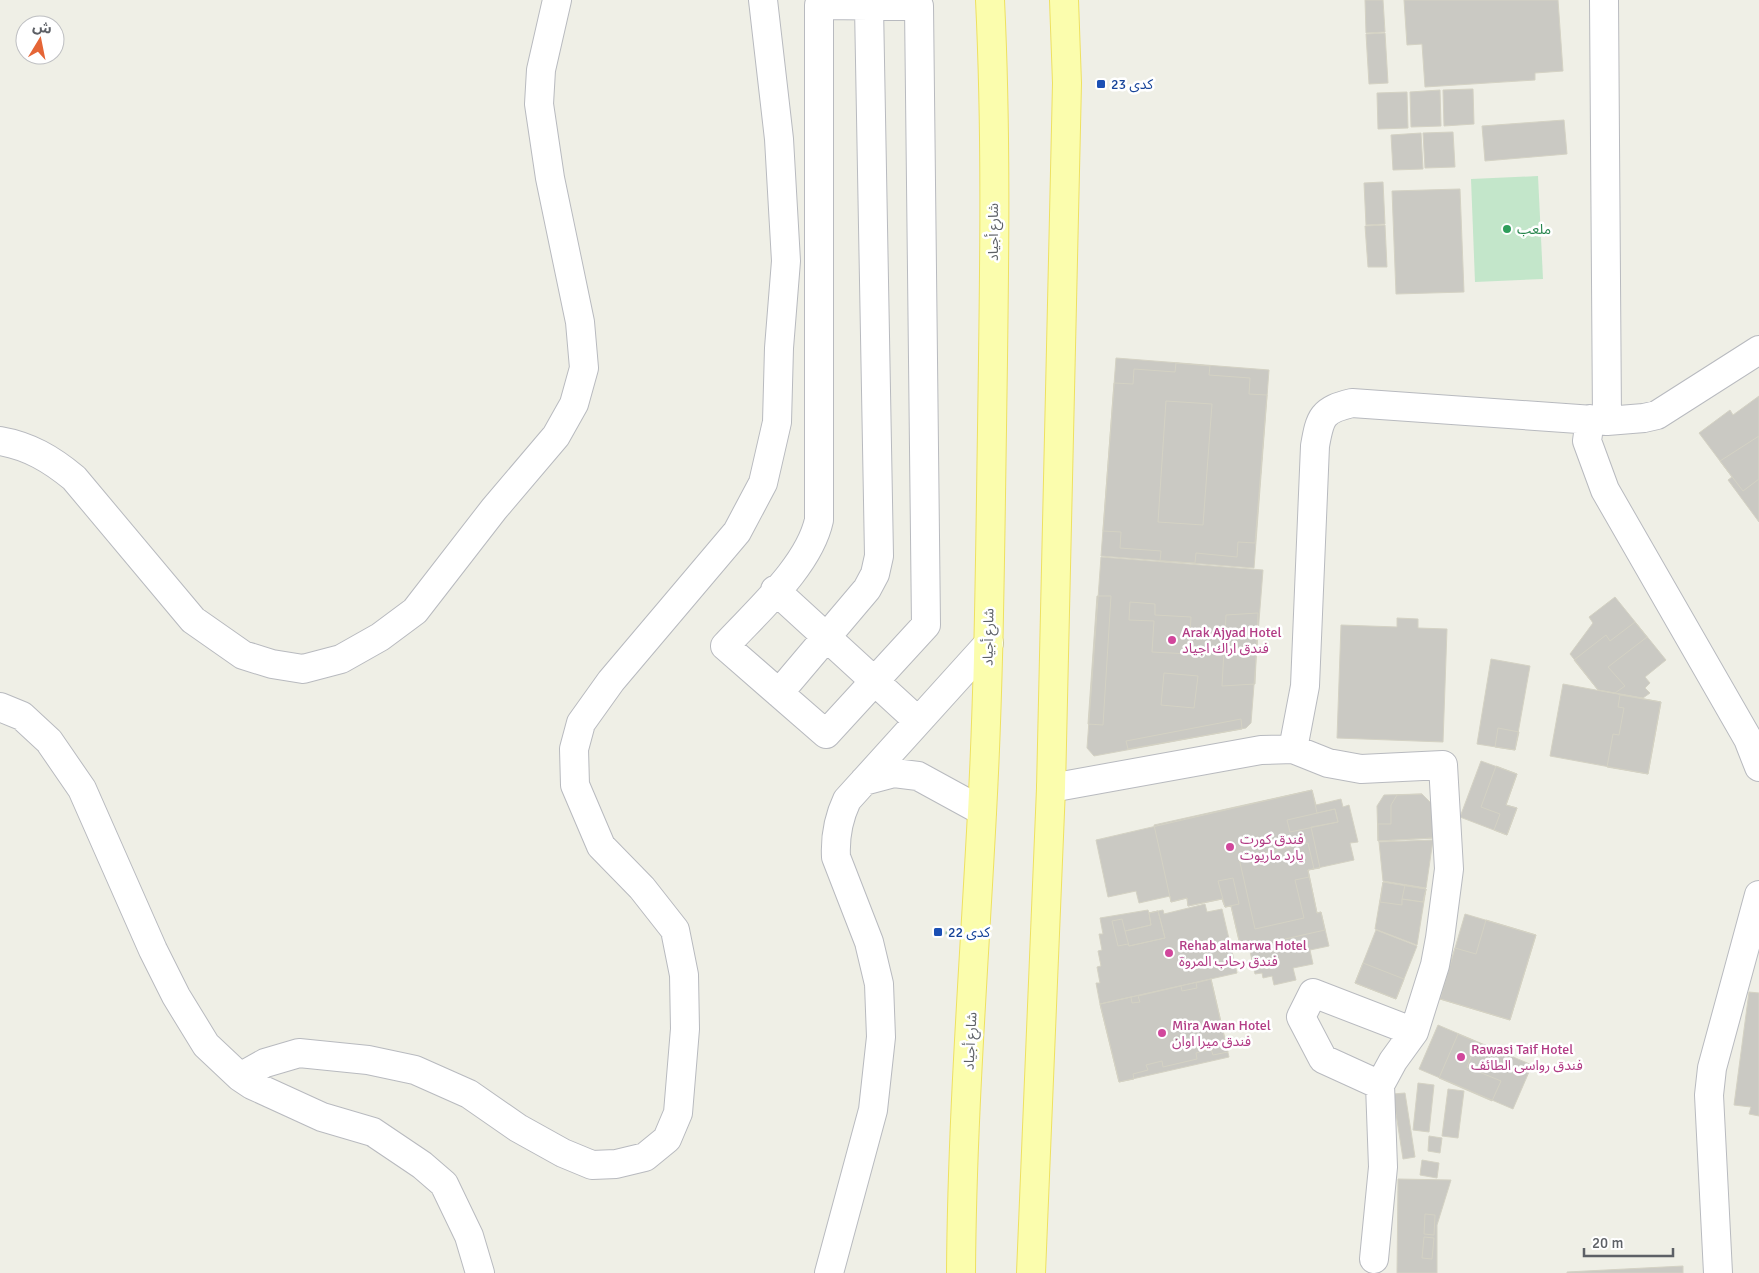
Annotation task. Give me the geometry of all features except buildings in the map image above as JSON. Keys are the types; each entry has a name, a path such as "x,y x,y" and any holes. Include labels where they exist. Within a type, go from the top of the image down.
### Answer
{"main road":[{"name":"شارع أجياد","path":"960,1273 961,1206 989,642 994,64 990,0"},
{"path":"1031,1273 1051,788 1066,93 1064,0"}],"street":[{"path":"0,441 19,444 51,459 74,478 193,620 243,656 272,664 303,669 341,659 380,637 415,611 494,510 556,436 574,404 584,368 580,322 550,178 539,104 541,70 557,0"},
{"path":"240,1078 265,1064 299,1053 368,1060 415,1070 468,1094 518,1128 563,1153 592,1165 616,1164 646,1157 667,1139 678,1114 685,1029 684,975 675,930 642,888 601,846 575,785 574,749 581,723 612,681 738,532 762,483 777,422 779,348 786,261 779,139 763,0"},
{"path":"1604,0 1598,420 1587,441 1605,490 1748,739 1759,768"},
{"path":"819,5 869,6 919,6 926,625 826,734 725,646 800,563 815,538 819,520 819,5"},
{"path":"780,693 867,589 875,574 879,556 869,6"},
{"path":"1293,750 1305,686 1315,446 1319,422 1333,407 1352,403 1598,420 1644,418 1657,415 1759,350"},
{"path":"775,590 918,721"},
{"path":"829,1273 873,1110 881,1037 880,984 869,942 836,857 835,846 841,813 848,800 989,642"},
{"path":"0,707 22,716 49,741 82,788 153,950 176,996 206,1045 240,1078 322,1117 373,1132 422,1165 444,1184 469,1236 480,1273"},
{"path":"1051,788 1261,750 1293,750 1328,763 1362,769 1443,766 1449,869 1435,965 1414,1032 1380,1085 1383,1167 1374,1259"},
{"path":"864,782 894,773 918,776 982,811"},
{"path":"1718,1273 1709,1096 1712,1068 1759,895"},
{"path":"1380,1085 1322,1059 1301,1017 1313,993 1414,1032"}],"green space":[{"name":"ملعب","path":"1538,176 1543,279 1475,282 1471,179"}],"place":[{"name":"كدى 23","path":"1101,84"},
{"name":"ملعب","path":"1507,229"},
{"name":"Arak Ajyad Hotel فندق اراك اجياد","path":"1172,640"},
{"name":"فندق كورت يارد ماريوت","path":"1230,847"},
{"name":"كدى 22","path":"938,932"},
{"name":"Rehab almarwa Hotel فندق رحاب المروة","path":"1169,953"},
{"name":"Mira Awan Hotel فندق ميرا اوان","path":"1162,1033"},
{"name":"Rawasi Taif Hotel فندق رواسى الطائف","path":"1461,1057"}]}
